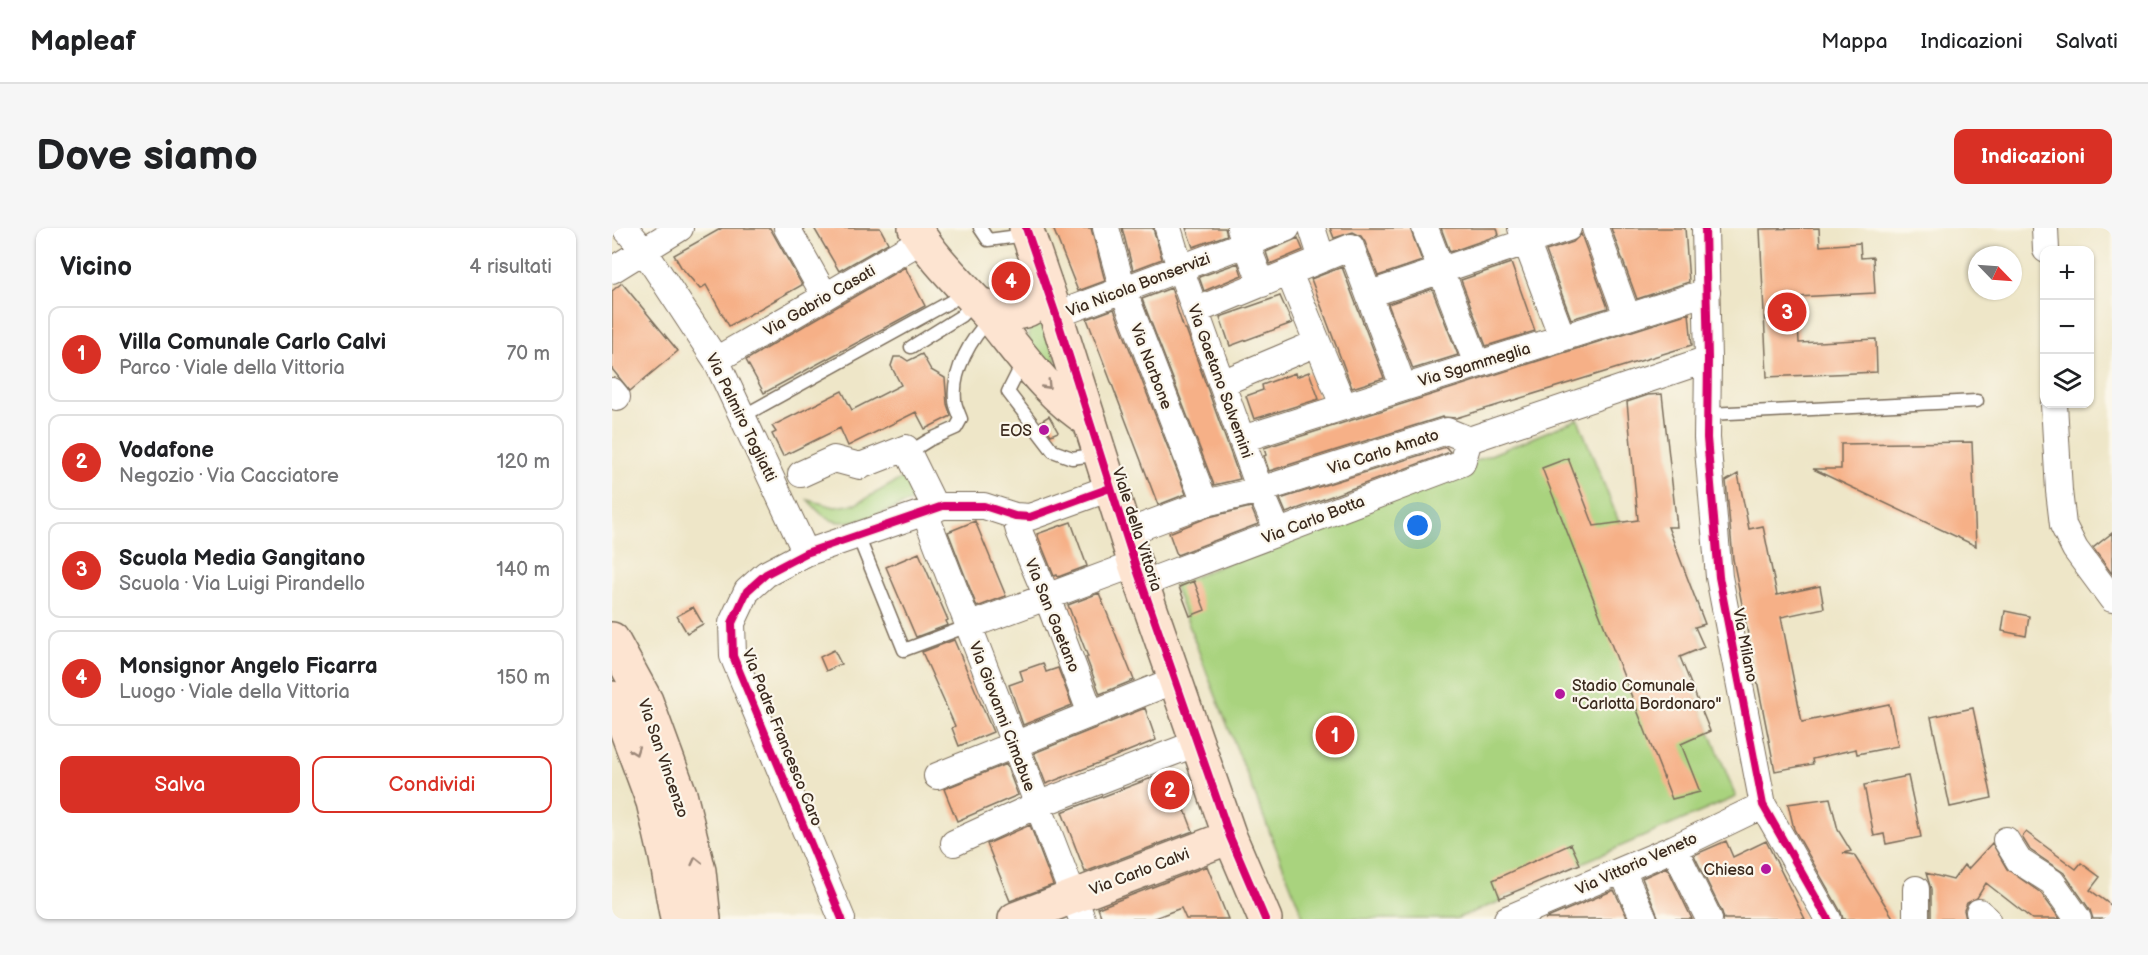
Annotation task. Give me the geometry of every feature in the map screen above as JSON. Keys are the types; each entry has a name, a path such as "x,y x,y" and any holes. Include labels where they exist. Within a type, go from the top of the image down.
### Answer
{"street":[{"name":"Via Palmiro Togliatti","path":"626,228 643,249 716,360 807,553"},
{"path":"612,270 680,228"},
{"path":"787,228 825,296"},
{"name":"Via Narbone","path":"1106,228 1123,290 1205,503"},
{"name":"Via Gaetano Salvemini","path":"1168,228 1195,311 1260,490 1278,532"},
{"name":"Via Nicola Bonservizi","path":"1051,304 1123,290 1180,268 1243,236 1287,228"},
{"path":"1312,228 1322,259"},
{"path":"1425,228 1477,364"},
{"path":"1370,294 1441,271 1523,235 1568,228"},
{"path":"1595,228 1627,316"},
{"name":"Via Milano","path":"1705,228 1707,438 1719,578 1763,805 1828,919"},
{"path":"2045,228 2046,246"},
{"name":"Viale della Vittoria","path":"1027,231 1138,574 1230,837 1265,919"},
{"path":"918,234 1024,360 1070,409 1090,422"},
{"name":"Via Gabrio Casati","path":"716,360 825,296 918,234"},
{"path":"1523,235 1562,337"},
{"path":"1243,236 1262,284"},
{"path":"1195,311 1351,247 1403,386"},
{"path":"1289,273 1343,405"},
{"name":"Via Sgammeglia","path":"1242,439 1403,386 1707,292"},
{"path":"978,304 1023,313 1035,306 1051,304"},
{"path":"1222,383 1317,344"},
{"path":"1469,440 1708,359"},
{"path":"2054,408 2063,525 2075,549 2112,599"},
{"name":"Via Carlo Amato","path":"1125,533 1205,503 1260,490 1447,431 1469,440"},
{"name":"Via Carlo Botta","path":"968,626 1047,597 1138,574 1278,532 1462,463 1469,440"},
{"path":"801,474 834,459 860,466 906,448 908,453"},
{"name":"Via Giovanni Cimabue","path":"908,453 968,626 1078,908"},
{"name":"Via Padre Francesco Caro","path":"842,919 733,656 732,623 747,591 766,574 807,553 943,506 984,506 1015,516 1030,517 1110,488"},
{"name":"Via San Gaetano","path":"1015,516 1091,714"},
{"name":"Via San Vincenzo","path":"612,639 646,701 680,794 699,871 704,919"},
{"path":"937,776 1175,680"},
{"name":"Via San Vincenzo","path":"612,698 620,712 653,802 666,858 676,919"},
{"path":"954,843 1037,805 1197,743"},
{"name":"Via Vittorio Veneto","path":"1507,919 1537,914 1622,871 1763,805"},
{"name":"Via Carlo Calvi","path":"1015,919 1078,908 1230,837"},
{"path":"2006,840 2019,861 2052,882 2078,919"},
{"path":"1674,848 1709,919"},
{"path":"1622,871 1644,919"},
{"path":"1916,889 1916,919"}],"lane":[{"path":"980,228 988,240 1027,231"},
{"path":"911,347 978,304"},
{"path":"743,416 978,304"},
{"path":"908,453 929,440 956,428 961,419 955,400 958,370 979,330 978,304"},
{"path":"1024,360 1008,392 1053,451 1072,458 1100,454"},
{"path":"1708,414 1977,401"},
{"path":"858,536 904,650 968,626"}],"green space":[{"path":"1021,265 1029,287 1023,297 1008,298 990,287"},
{"path":"1045,320 1056,360 1051,365 1042,365 1032,351 1030,342 1029,325"},
{"path":"1578,419 1619,522 1624,522 1637,552 1679,557 1705,624 1695,628 1704,647 1680,657 1736,797 1500,898 1501,901 1455,919 1304,919 1174,585"},
{"path":"906,476 914,500 860,520 838,522 829,519 808,500 835,507 856,504"}],"building":[{"path":"722,228 770,228 802,285 729,326 706,285 700,289 674,255"},
{"path":"814,228 880,228 888,243 839,271"},
{"path":"1053,228 1091,228 1105,281 1078,291"},
{"path":"1122,228 1153,228 1162,259 1133,270"},
{"path":"1186,228 1225,228 1227,235 1193,247"},
{"path":"1330,228 1410,228 1422,261 1378,276 1361,236 1353,232 1334,238"},
{"path":"1441,228 1497,228 1499,235 1450,252"},
{"path":"1611,228 1685,228 1689,282 1637,299"},
{"path":"1819,228 1820,246 1860,243 1861,258 1873,257 1875,293 1797,297 1799,343 1876,339 1877,372 1767,377 1760,229"},
{"path":"1581,234 1608,308 1571,319 1546,251 1573,242"},
{"path":"1298,238 1303,250 1270,264 1266,252"},
{"path":"1238,263 1242,275 1204,291 1199,277"},
{"path":"1511,263 1535,331 1486,346 1461,280"},
{"path":"905,267 925,306 764,393 746,360"},
{"path":"1342,267 1384,378 1352,388 1311,279"},
{"path":"622,283 678,351 630,391 612,369 612,291"},
{"path":"1171,288 1240,479 1214,485 1142,299"},
{"path":"1432,289 1458,355 1413,369 1388,304"},
{"path":"1280,296 1292,323 1230,346 1220,317"},
{"path":"1114,309 1186,494 1158,505 1087,319"},
{"path":"1689,313 1692,345 1456,418 1442,417 1269,471 1264,448"},
{"path":"922,354 931,370 945,378 947,404 951,416 925,429 916,412 848,446 840,428 783,456 772,434 776,432 772,426 842,391 852,410 901,385 891,366 894,357 902,357 908,361"},
{"path":"1309,372 1319,399 1254,419 1246,396 1263,390 1262,385 1295,373 1296,377"},
{"path":"1662,394 1677,527 1668,527 1705,624 1695,627 1704,647 1680,657 1710,731 1681,744 1700,792 1672,799 1542,468 1568,458 1594,526 1638,520 1627,402 1648,395"},
{"path":"1049,416 1058,432 1051,435 1041,421"},
{"path":"1972,442 1976,546 1813,469 1841,469 1841,444"},
{"path":"1446,447 1450,452 1286,513 1280,499"},
{"path":"1738,474 1749,529 1763,526 1777,595 1820,586 1824,608 1781,617 1802,722 1889,704 1898,746 1857,754 1856,749 1812,759 1813,764 1775,771 1733,559 1726,481"},
{"path":"1251,507 1258,524 1177,555 1169,533 1209,517"},
{"path":"975,521 1006,596 977,607 948,532"},
{"path":"1071,522 1087,566 1058,577 1054,576 1037,534"},
{"path":"2112,533 2112,574 2093,548"},
{"path":"919,553 948,620 946,621 948,625 916,637 886,567"},
{"path":"1194,581 1205,610 1190,616 1179,587"},
{"path":"1099,593 1134,680 1100,694 1068,605"},
{"path":"693,607 703,624 687,633 677,616"},
{"path":"2005,611 2029,616 2026,636 2002,631"},
{"path":"954,640 993,732 959,746 952,728 955,726 922,652"},
{"path":"834,650 841,664 826,671 820,657"},
{"path":"1043,663 1046,672 1058,668 1072,705 1023,725 1009,685 1023,680 1020,671"},
{"path":"1145,708 1156,740 1046,784 1034,753"},
{"path":"1973,708 1992,798 1950,807 1931,717"},
{"path":"1006,764 1018,795 957,821 944,789"},
{"path":"1170,771 1193,831 1085,872 1062,812"},
{"path":"1908,776 1921,837 1886,844 1884,834 1874,836 1864,785"},
{"path":"1830,798 1838,830 1851,851 1843,853 1854,855 1894,919 1843,919 1794,829 1788,804"},
{"path":"1030,825 1053,885 1010,901 987,844"},
{"path":"2026,832 2076,869 2081,863 2100,877 2090,890 2112,906 2112,919 2093,919 2090,910 2064,873 2030,850 2022,837"},
{"path":"1726,841 1733,857 1766,841 1805,919 1724,919 1694,855"},
{"path":"1992,843 2007,869 2041,893 2060,919 2032,919 1986,883 1977,898 1967,903 1964,910 1966,919 1931,919 1931,889 1926,873 1953,880 1964,865 1968,869"},
{"path":"1571,844 1580,864 1500,898 1493,880"},
{"path":"1207,866 1228,919 1186,919 1181,908 1152,919 1102,919 1098,908"},
{"path":"1667,867 1692,919 1659,919 1642,878"},
{"path":"1614,890 1628,919 1545,919"}],"cycle path":[{"path":"1026,228 1135,564 1230,837 1265,919"},
{"path":"1705,228 1707,438 1719,577 1763,805 1828,919"},
{"path":"842,919 733,656 732,623 747,591 766,574 806,553 943,506 984,506 1015,516 1030,517 1110,488"}],"place":[{"name":"Monsignor Angelo Ficarra","path":"1011,281"},
{"name":"Scuola Media Gangitano","path":"1787,312"},
{"name":"EOS","path":"1044,430"},
{"name":"Stadio Comunale \"Carlotta Bordonaro\"","path":"1560,694"},
{"name":"Villa Comunale Carlo Calvi","path":"1335,735"},
{"name":"Vodafone","path":"1170,790"},
{"name":"Chiesa","path":"1766,869"}]}
